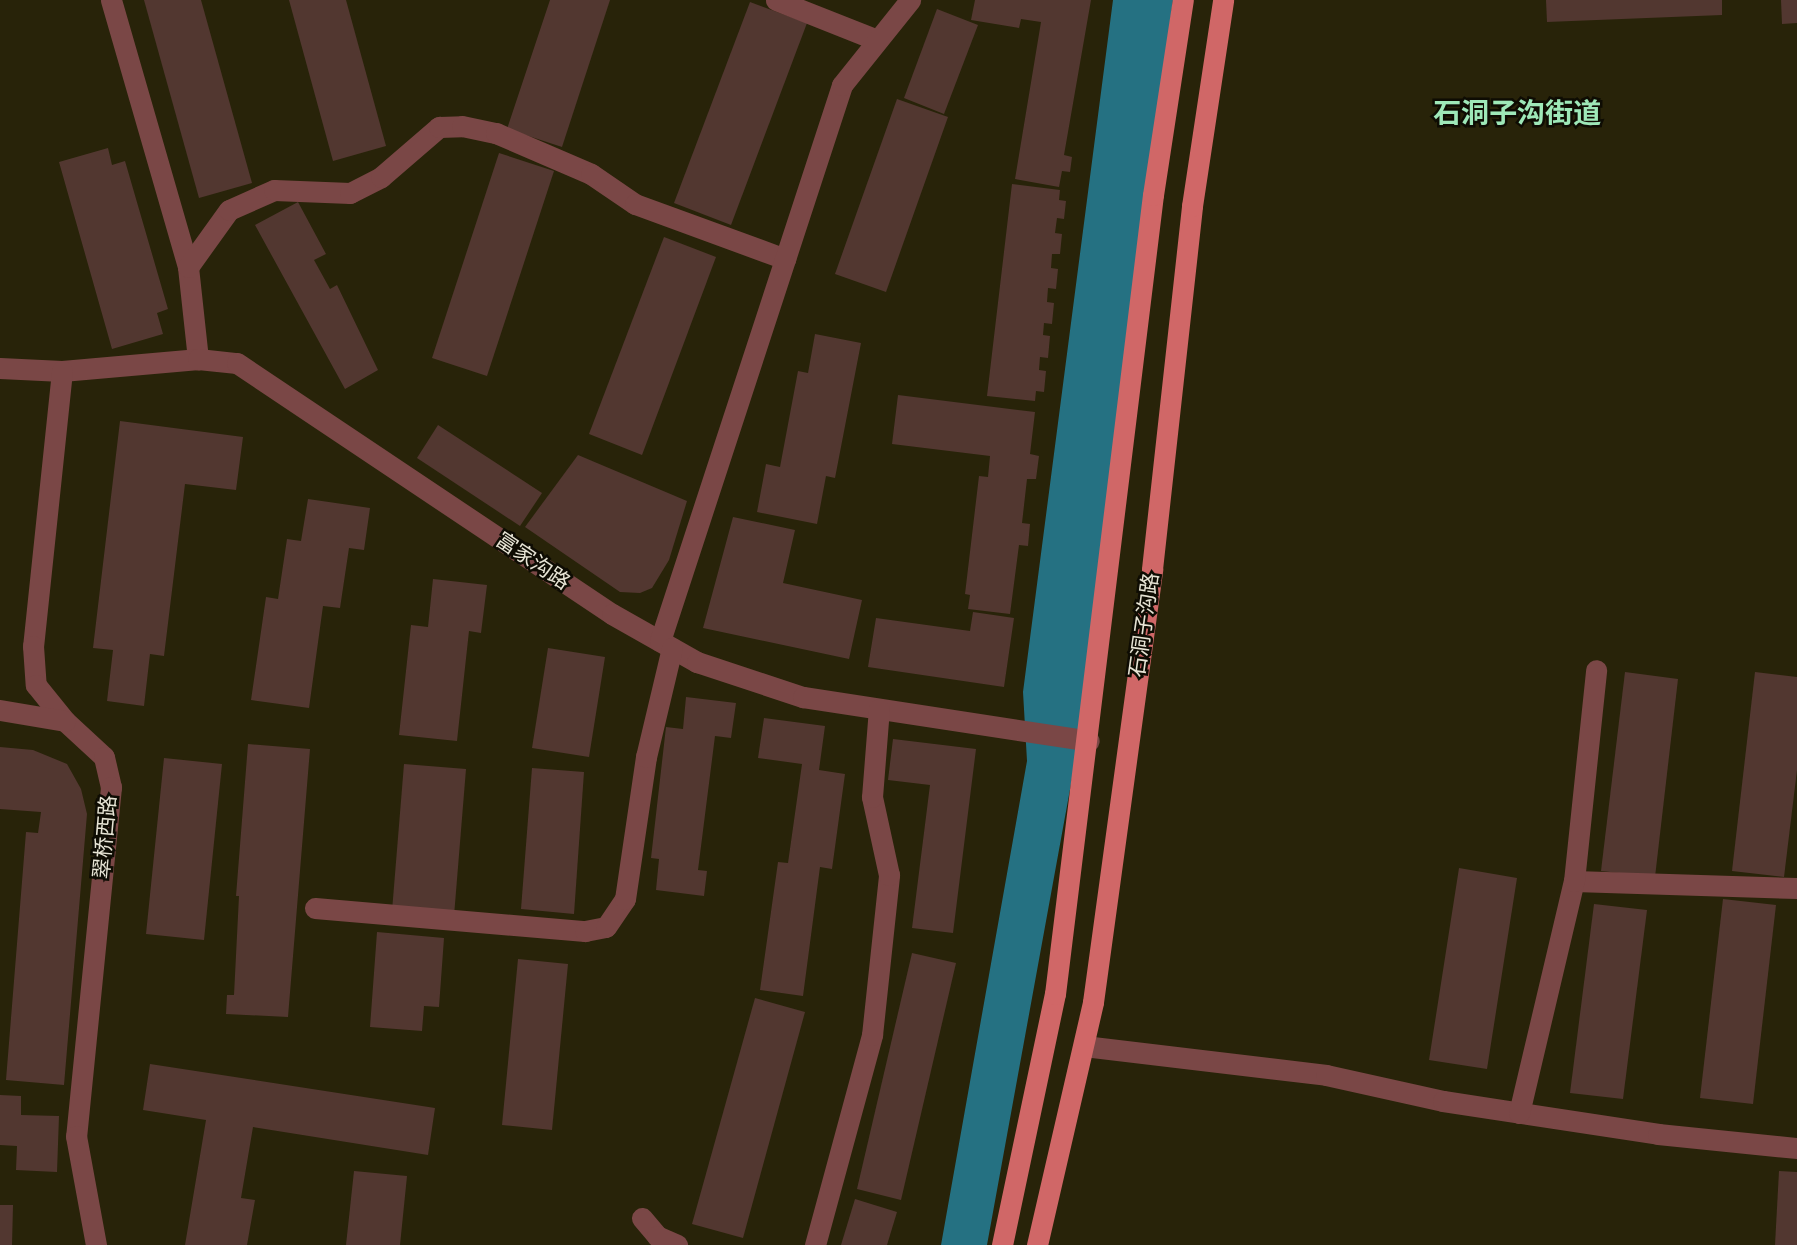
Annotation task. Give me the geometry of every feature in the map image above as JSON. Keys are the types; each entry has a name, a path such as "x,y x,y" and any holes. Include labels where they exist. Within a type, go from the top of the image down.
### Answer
{"main road":[{"name":"石洞子沟路","path":"1002,1245 1055,994 1084,740 1153,195 1183,0"},
{"name":"石洞子沟路","path":"1037,1245 1084,1046 1152,569 1192,206 1223,0"}],"street":[{"path":"111,0 188,267 198,359"},
{"path":"776,0 877,40"},
{"path":"315,908 585,931 606,928 625,899 666,645 785,259 842,85 910,0"},
{"path":"188,267 229,210 274,190 350,193 381,177 439,127 462,126 496,133 591,174 635,204 785,259"},
{"name":"富家沟路","path":"0,368 62,371 198,359 237,363 612,614 697,662 803,697 1084,740"},
{"name":"翠桥西路","path":"62,371 33,646 36,685 65,721 104,757 111,787 76,1136 96,1245"},
{"path":"1519,1113 1574,881 1596,670"},
{"path":"816,1245 872,1035 889,875 872,797 879,709"},
{"path":"0,710 65,721"},
{"path":"1574,881 1797,888"},
{"path":"1084,1046 1326,1075 1519,1113 1658,1134 1797,1148"},
{"path":"642,1218 657,1236 677,1245"}],"water":[{"path":"1113,0 1173,0 1073,773 987,1245 941,1245 1027,761 1023,692"}],"building":[{"path":"144,0 201,0 252,183 199,198"},
{"path":"289,0 346,0 386,146 333,161"},
{"path":"550,0 610,0 562,147 507,129"},
{"path":"975,0 1091,0 1064,155 1072,157 1070,172 1062,171 1059,187 1015,179 1041,22 1021,19 1019,28 971,20"},
{"path":"1546,0 1722,0 1722,15 1547,22"},
{"path":"1781,0 1797,0 1797,23 1782,24"},
{"path":"750,2 807,23 731,225 674,203"},
{"path":"937,9 978,25 944,114 904,98"},
{"path":"897,99 948,117 886,292 835,274"},
{"path":"108,148 112,165 125,161 168,309 157,313 163,334 112,349 59,162"},
{"path":"499,153 554,171 487,376 432,358"},
{"path":"1012,184 1060,190 1059,200 1066,201 1064,219 1057,218 1055,233 1062,234 1060,254 1052,254 1051,268 1058,269 1056,289 1048,288 1047,302 1054,303 1052,324 1044,323 1043,335 1050,336 1048,358 1040,357 1039,370 1046,371 1044,392 1036,391 1035,401 987,396"},
{"path":"298,202 326,254 314,260 330,289 337,285 378,370 345,389 255,225"},
{"path":"664,237 716,257 642,455 589,434"},
{"path":"815,334 861,343 835,478 826,476 817,524 757,512 766,464 780,467 798,371 808,373"},
{"path":"898,395 1035,412 1030,454 1039,456 1036,479 1027,479 1022,523 1030,524 1028,546 1019,545 1010,614 968,609 970,595 965,594 979,476 988,477 990,456 892,444"},
{"path":"120,421 243,437 236,490 185,484 164,656 150,654 144,706 107,701 113,650 93,648"},
{"path":"438,425 542,493 520,526 417,458"},
{"path":"578,455 687,501 669,560 652,588 640,593 620,592 525,527"},
{"path":"308,499 370,508 364,550 349,548 340,608 323,606 309,708 251,700 266,597 278,599 287,539 301,541"},
{"path":"733,517 795,530 783,583 862,600 849,659 703,628"},
{"path":"433,579 487,585 481,633 469,631 457,741 399,735 411,625 428,627"},
{"path":"973,612 1014,618 1004,687 868,667 876,618 970,631"},
{"path":"548,648 605,657 589,757 532,748"},
{"path":"1625,672 1678,679 1655,877 1601,871"},
{"path":"1755,672 1797,677 1797,770 1784,877 1732,871"},
{"path":"686,697 736,703 731,738 715,736 698,870 707,871 704,896 656,890 659,859 651,858 666,727 683,729"},
{"path":"764,718 825,726 819,770 845,774 832,869 820,867 803,996 760,990 778,862 788,863 802,764 758,758"},
{"path":"893,739 976,749 953,933 912,928 930,785 888,780"},
{"path":"248,744 310,749 288,1017 226,1014 227,995 234,995 239,896 236,896"},
{"path":"0,747 33,750 67,764 81,789 87,814 64,1085 6,1080 26,832 38,833 41,812 0,809"},
{"path":"164,758 222,764 204,940 146,934"},
{"path":"404,764 466,769 454,916 392,911"},
{"path":"532,768 584,772 574,914 521,909"},
{"path":"1459,868 1517,878 1487,1069 1429,1060"},
{"path":"1723,899 1776,905 1753,1104 1700,1098"},
{"path":"1594,904 1647,910 1623,1099 1570,1093"},
{"path":"377,932 444,938 439,1007 424,1006 422,1031 370,1027"},
{"path":"912,953 956,963 901,1200 857,1189"},
{"path":"518,959 568,964 552,1130 502,1125"},
{"path":"755,998 805,1012 743,1238 692,1224"},
{"path":"150,1064 435,1108 428,1155 253,1127 241,1198 255,1200 247,1245 185,1245 206,1120 143,1110"},
{"path":"0,1095 21,1096 21,1115 59,1116 57,1172 16,1170 17,1146 0,1145"},
{"path":"354,1171 407,1176 400,1245 346,1245"},
{"path":"1779,1171 1797,1172 1797,1245 1775,1245"},
{"path":"855,1199 897,1212 887,1245 841,1245"},
{"path":"0,1205 13,1205 12,1245 0,1245"}],"district":[{"name":"石洞子沟街道","path":"1517,114"}]}
